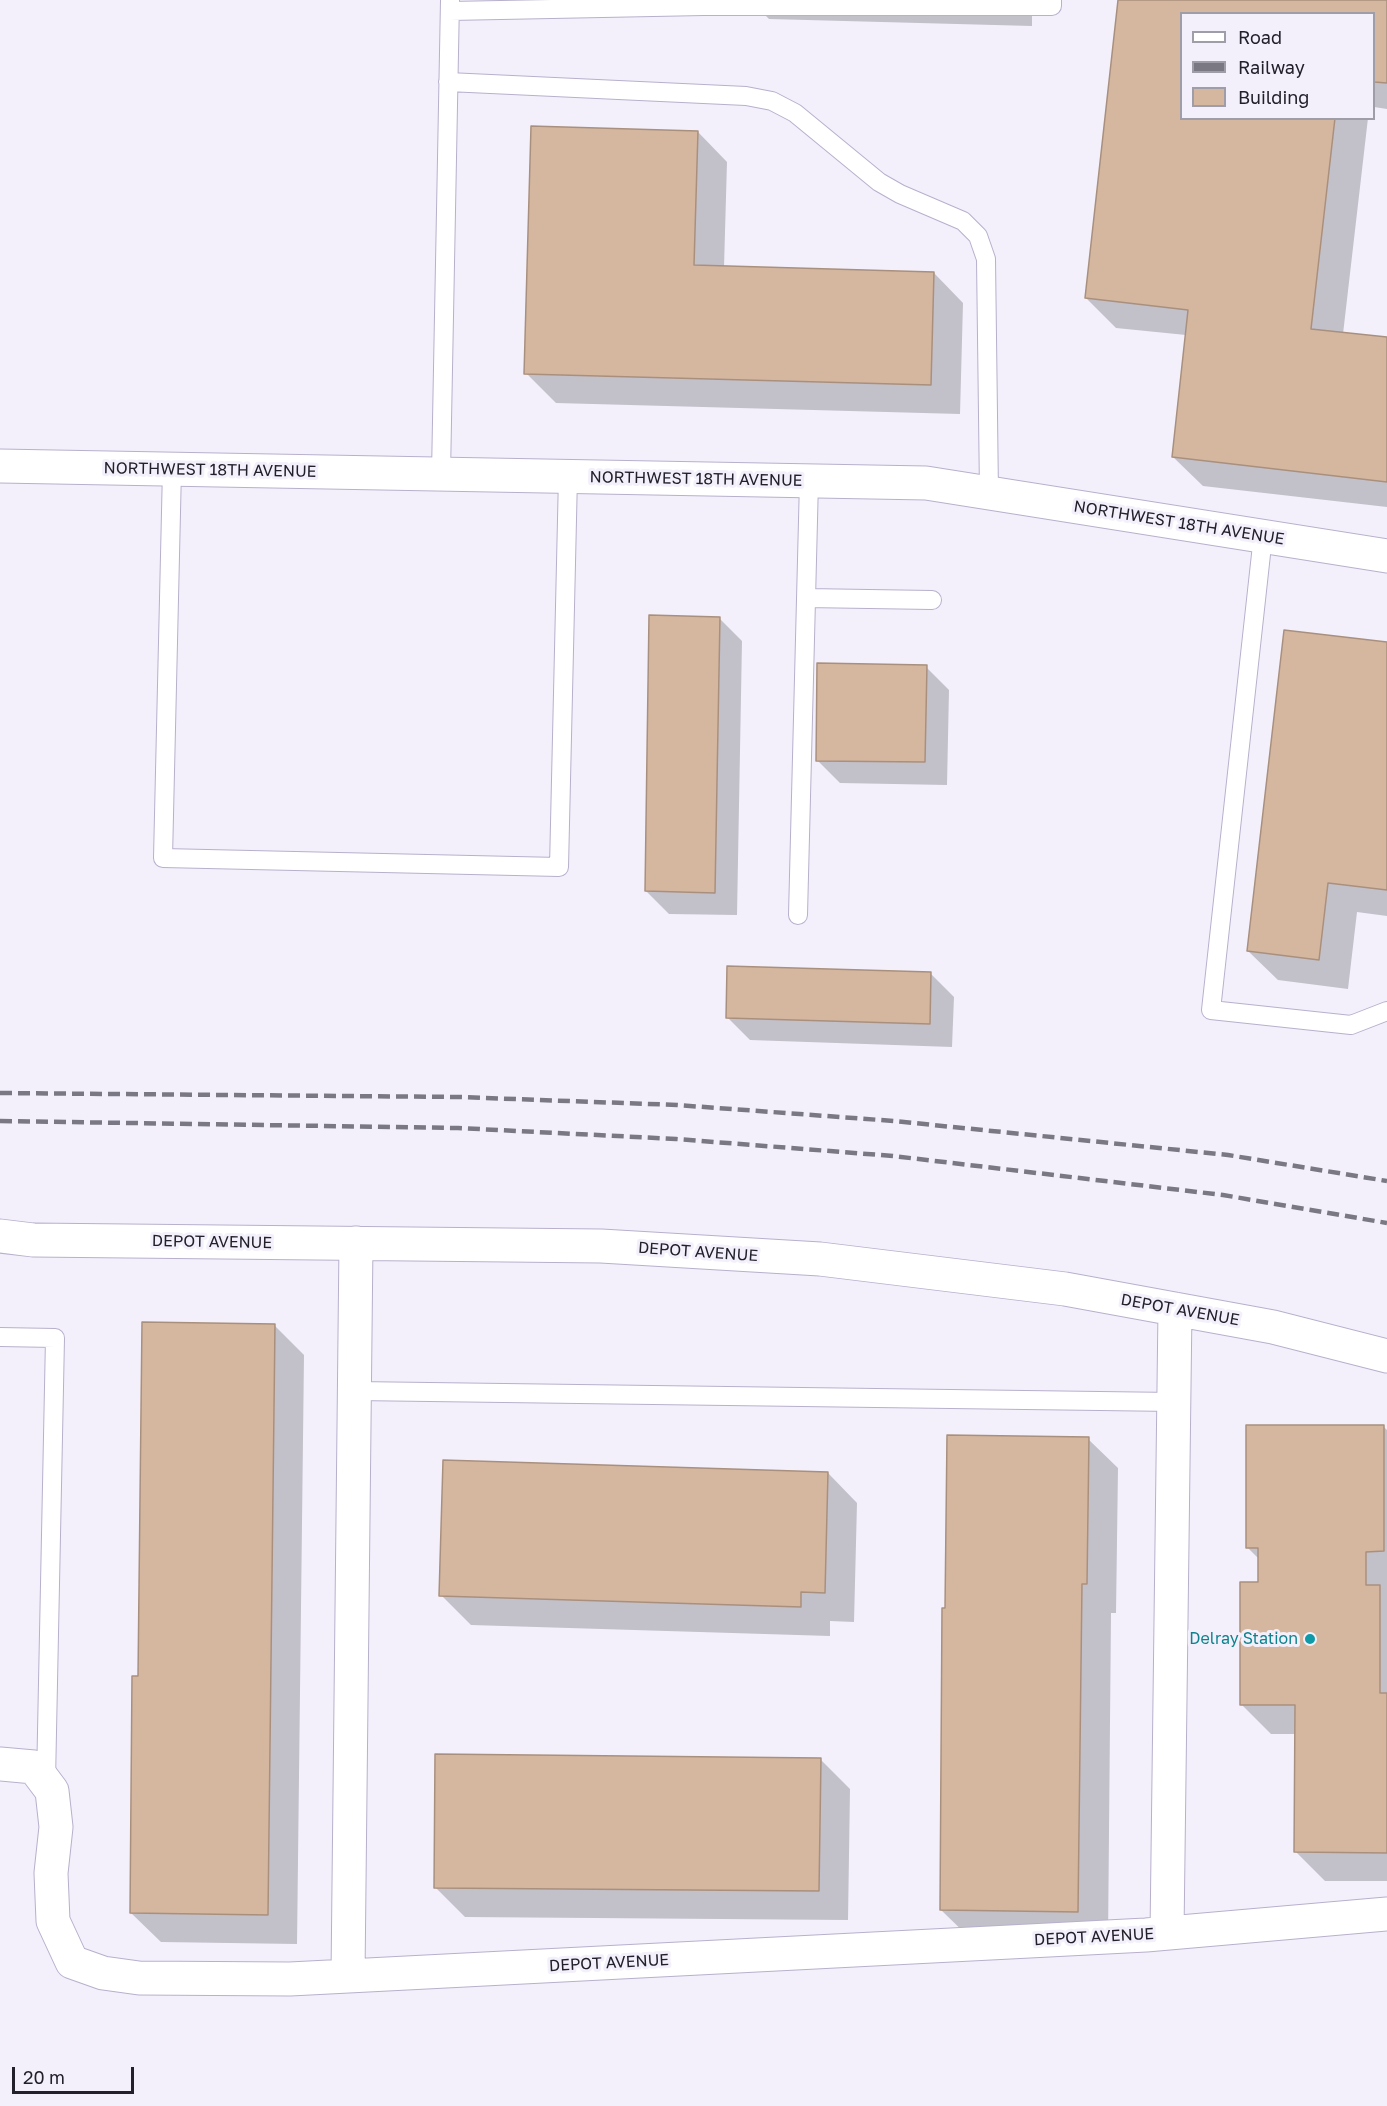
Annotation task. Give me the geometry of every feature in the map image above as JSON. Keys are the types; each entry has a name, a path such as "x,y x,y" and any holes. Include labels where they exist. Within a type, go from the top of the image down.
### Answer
{"street":[{"name":"NORTHWEST 18TH AVENUE","path":"0,466 926,483 1387,556"},
{"name":"DEPOT AVENUE","path":"0,1236 33,1240 601,1246 820,1259 1065,1289 1273,1327 1387,1356"},
{"path":"348,1976 356,1244"},
{"path":"1167,1933 1175,1309"},
{"path":"0,1764 34,1767 46,1783"},
{"name":"DEPOT AVENUE","path":"46,1783 52,1791 56,1827 51,1873 53,1922 72,1962 103,1973 139,1978 240,1980 348,1976 1167,1933 1387,1914"}],"lane":[{"path":"441,474 450,5 704,3 1052,6 1052,0"},
{"path":"448,82 746,96 772,101 795,113 879,182 900,194 963,221 978,236 986,259 989,493"},
{"path":"172,470 163,858 559,867 568,476"},
{"path":"798,915 809,481"},
{"path":"1263,536 1212,1010 1351,1025 1387,1011"},
{"path":"806,598 932,600"},
{"path":"0,1337 55,1338 46,1783"},
{"path":"354,1390 1174,1402"}],"building":[{"path":"1118,0 1387,0 1387,83 1375,82 1375,12 1180,12 1180,120 1335,120 1311,329 1387,337 1387,482 1172,457 1188,310 1085,298"},
{"path":"531,126 698,131 694,265 934,272 931,385 524,374"},
{"path":"649,615 720,617 715,893 645,891"},
{"path":"1284,630 1387,642 1387,890 1328,883 1319,960 1247,951"},
{"path":"817,663 927,665 925,762 816,761"},
{"path":"727,966 931,972 930,1024 726,1018"},
{"path":"142,1322 275,1324 268,1915 130,1913 132,1676 138,1676"},
{"name":"Delray Station","path":"1246,1425 1384,1425 1384,1551 1366,1552 1366,1585 1380,1585 1380,1693 1387,1693 1387,1853 1294,1852 1295,1705 1240,1705 1240,1582 1258,1582 1258,1548 1246,1548"},
{"path":"947,1435 1089,1437 1087,1584 1082,1584 1078,1912 940,1910 942,1608 945,1608"},
{"path":"443,1460 828,1472 825,1593 801,1592 801,1607 439,1596"},
{"path":"435,1754 821,1758 819,1891 434,1888"}],"railway":[{"path":"0,1093 459,1097 677,1105 894,1121 1228,1155 1387,1181"},
{"path":"0,1121 458,1128 676,1139 893,1156 1223,1195 1387,1223"}],"place":[{"name":"Delray Station","path":"1310,1639"}]}
